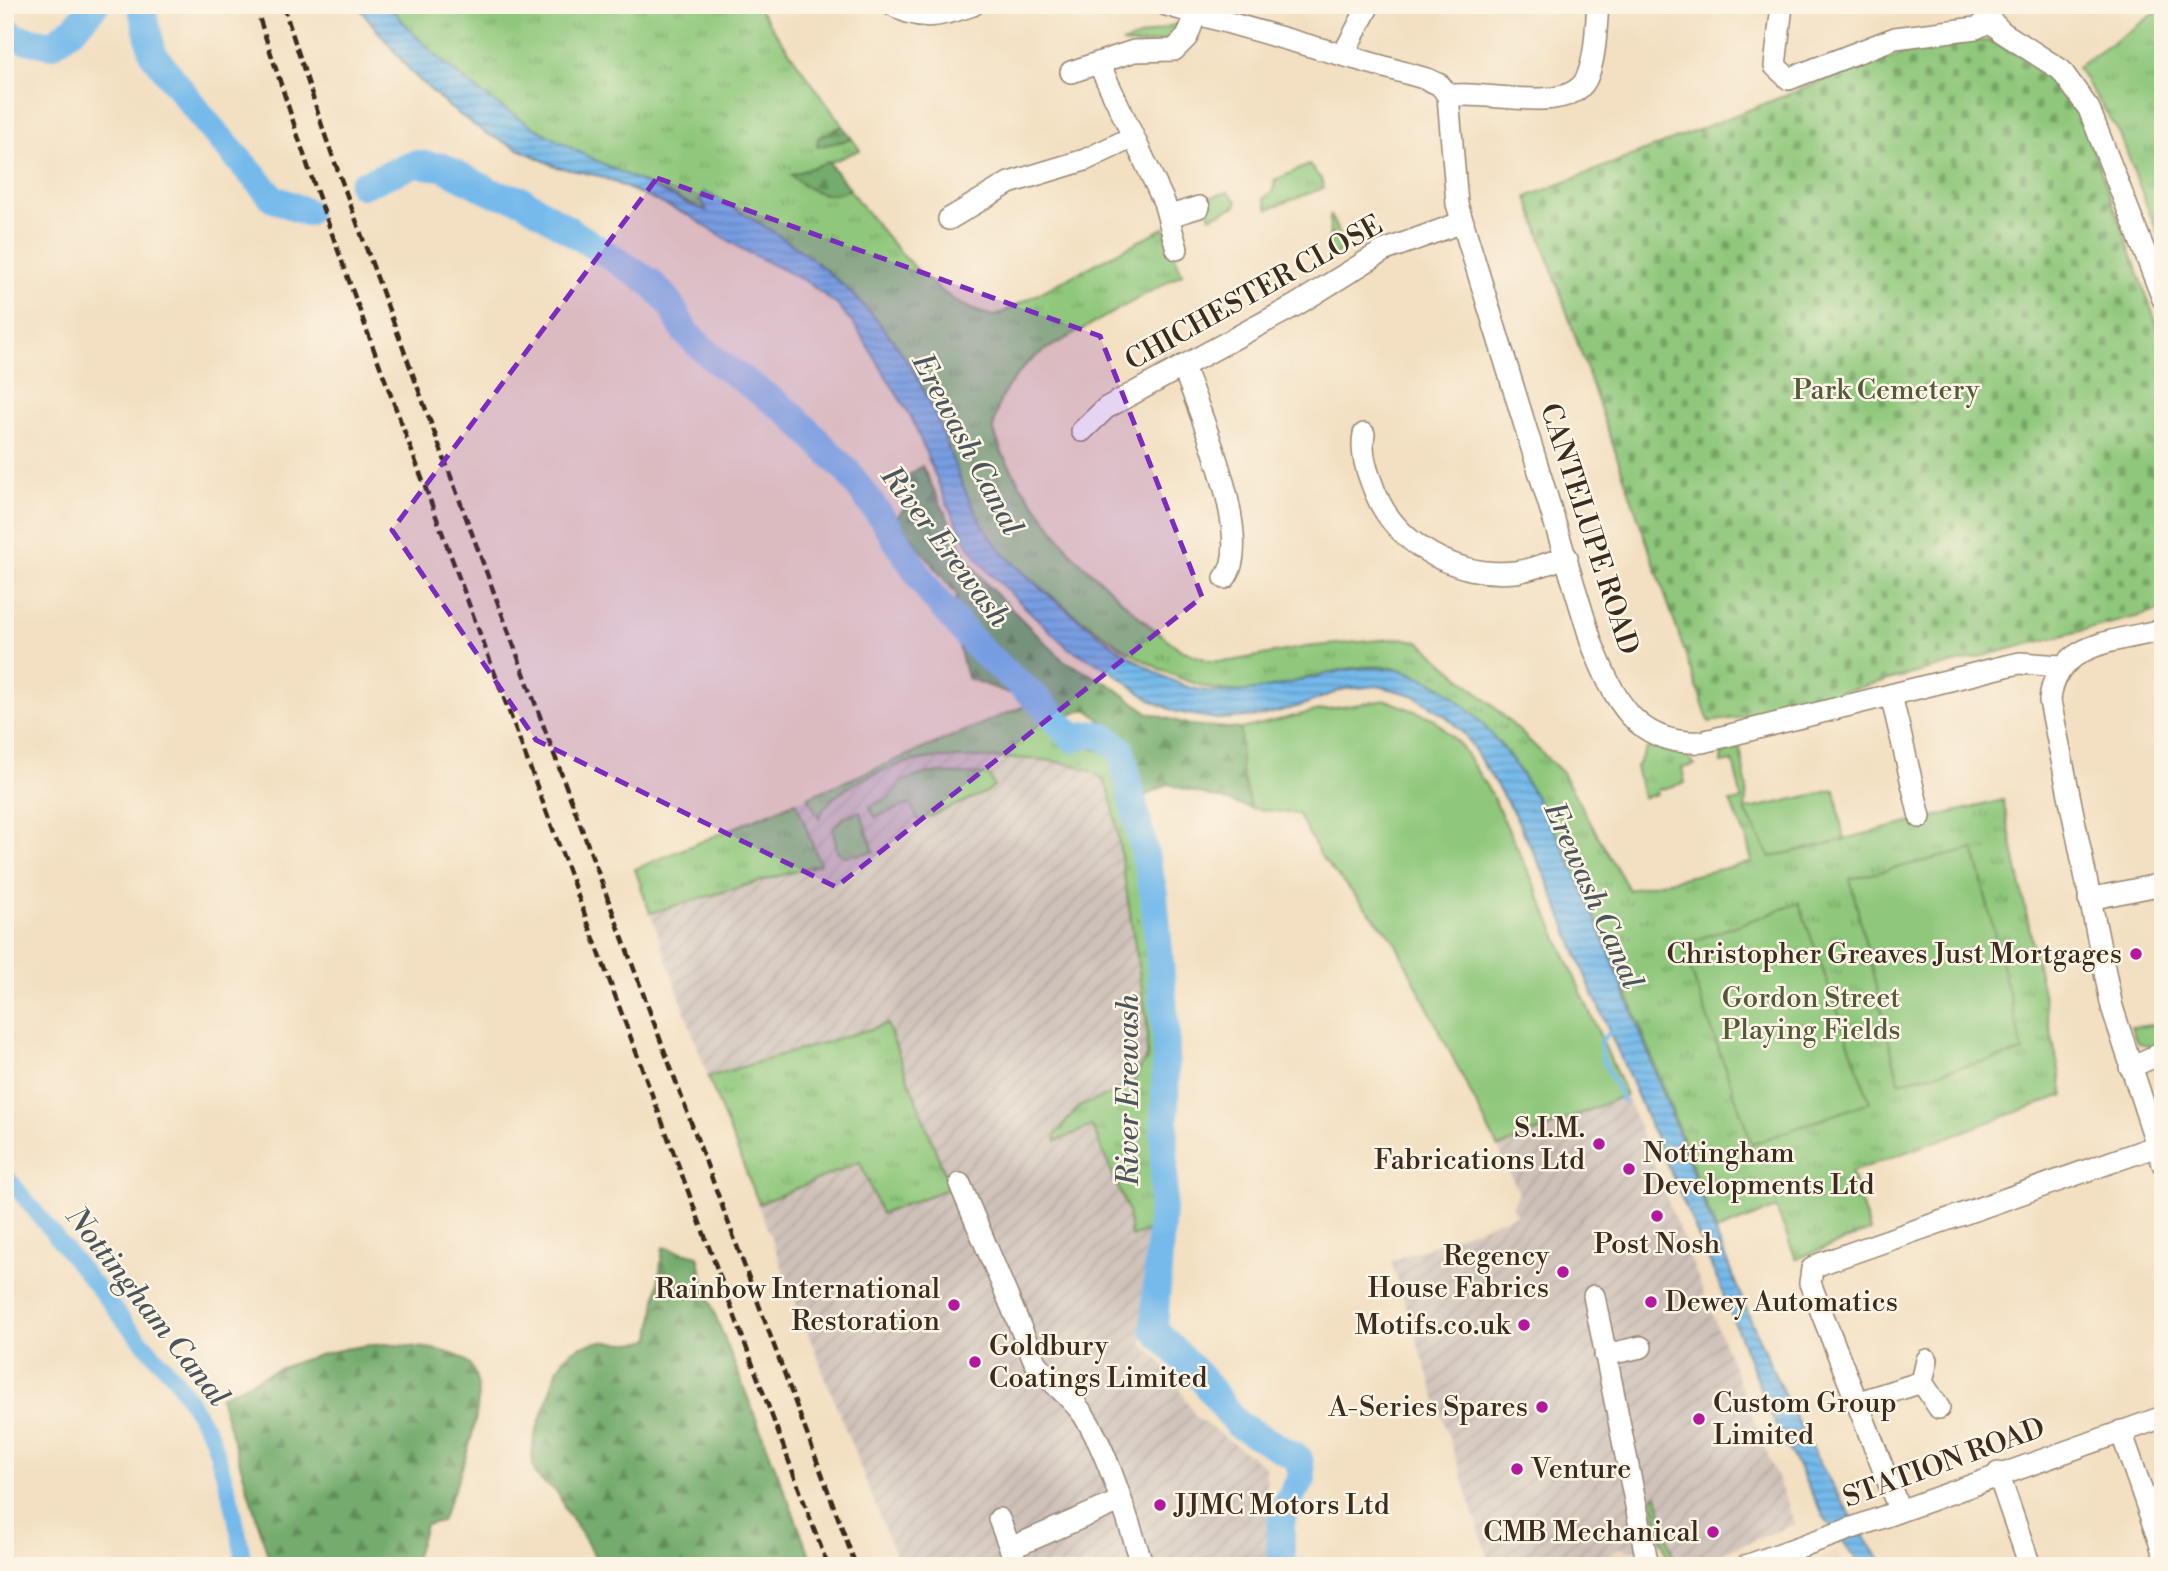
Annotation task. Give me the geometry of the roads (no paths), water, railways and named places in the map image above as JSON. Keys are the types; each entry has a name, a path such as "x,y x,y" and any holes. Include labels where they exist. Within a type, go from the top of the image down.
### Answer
{"street":[{"path":"893,5 919,17 942,15 973,5"},
{"path":"1166,5 1192,10 1434,81 1448,96 1476,93 1556,100 1580,90 1590,72 1598,5"},
{"path":"1343,55 1369,5"},
{"path":"1782,5 1775,66 1783,76 1794,79 1905,36 1976,29 1987,13 2002,32 2060,70 2074,85 2096,122 2163,299"},
{"path":"1071,72 1134,51 1174,50 1187,37 1192,10"},
{"path":"1099,64 1170,216 1177,249"},
{"name":"CANTELUPE ROAD","path":"1448,96 1455,194 1462,222 1592,644 1611,685 1633,720 1661,738 1680,743 1702,742 2020,663 2061,666"},
{"path":"949,219 983,209 1009,183 1085,160 1133,137"},
{"path":"1170,216 1199,207"},
{"name":"CHICHESTER CLOSE","path":"1082,430 1105,408 1296,305 1383,251 1462,222"},
{"path":"1182,366 1228,501 1236,550 1235,561 1225,578"},
{"path":"1364,434 1364,458 1382,509 1403,535 1422,549 1451,562 1501,572 1525,570 1567,557"},
{"path":"1899,1509 1856,1403 1809,1274 1820,1264 2160,1155 2117,1025 2089,900 2050,701 2053,684 2061,666 2086,648 2163,630"},
{"path":"1891,695 1920,817"},
{"path":"2089,900 2163,884"},
{"path":"2130,1067 2163,1053"},
{"path":"960,1184 1027,1348 1042,1373 1069,1397 1092,1429 1143,1566"},
{"path":"1594,1296 1648,1566"},
{"path":"1605,1355 1641,1346"},
{"path":"1927,1360 1922,1382 1939,1409"},
{"path":"1856,1403 1922,1382"},
{"name":"STATION ROAD","path":"1745,1566 1873,1518 2163,1417"},
{"path":"2121,1431 2163,1552"},
{"path":"1998,1474 2030,1566"},
{"path":"999,1519 1014,1557 1120,1502"}],"water":[{"path":"357,5 389,5 421,41 455,72 528,124 608,166 707,211 701,199 704,192 773,231 835,278 864,305 911,367 930,403 972,506 995,543 1048,594 1125,653 1175,682 1196,689 1231,692 1265,689 1362,668 1394,669 1426,679 1460,702 1489,731 1515,764 1538,801 1579,882 1628,1001 1710,1219 1770,1365 1843,1503 1885,1566 1862,1566 1824,1517 1770,1413 1720,1286 1588,982 1546,877 1516,817 1466,736 1447,717 1413,695 1378,686 1344,689 1300,706 1261,716 1217,719 1177,712 1150,700 1110,670 1068,648 988,572 968,545 947,504 912,419 856,327 837,305 807,282 743,250 688,215 600,176 557,167 487,134 449,107 412,73"}],"waterway":[{"name":"River Erewash","path":"5,28 16,38 51,45 74,28 95,5"},
{"name":"River Erewash","path":"141,5 153,54 210,127 273,198 306,212"},
{"name":"River Erewash","path":"362,185 415,164 443,167 491,192 522,200 650,282 669,302 686,333 715,360 790,413 847,471 882,518 931,594 981,651 1038,700 1074,739 1100,735 1121,750 1154,894 1166,1034 1164,1179 1154,1329 1203,1380 1237,1424 1299,1459 1302,1479 1288,1500 1282,1520 1282,1566"},
{"path":"1614,1028 1600,1042 1603,1059 1623,1101"},
{"name":"Nottingham Canal","path":"5,1174 128,1326 175,1378 212,1437 232,1502 245,1566"}],"railway":[{"path":"255,5 310,173 374,350 828,1566"},
{"path":"283,5 326,138 390,313 856,1566"}],"place":[{"name":"Christopher Greaves Just Mortgages","path":"2136,954"},
{"name":"S.I.M. Fabrications Ltd","path":"1599,1144"},
{"name":"Nottingham Developments Ltd","path":"1629,1169"},
{"name":"Post Nosh","path":"1657,1216"},
{"name":"Regency House Fabrics","path":"1563,1272"},
{"name":"Dewey Automatics","path":"1651,1302"},
{"name":"Rainbow International Restoration","path":"954,1305"},
{"name":"Motifs.co.uk","path":"1524,1325"},
{"name":"Goldbury Coatings Limited","path":"975,1362"},
{"name":"A-Series Spares","path":"1542,1407"},
{"name":"Custom Group Limited","path":"1699,1419"},
{"name":"Venture","path":"1517,1469"},
{"name":"JJMC Motors Ltd","path":"1160,1505"},
{"name":"CMB Mechanical","path":"1713,1532"}],"park label":[{"name":"Park Cemetery","path":"1886,390"},
{"name":"Gordon Street Playing Fields","path":"1811,1014"}],"water label":[{"name":"Erewash Canal","path":"967,445"},
{"name":"Erewash Canal","path":"1593,896"}]}
